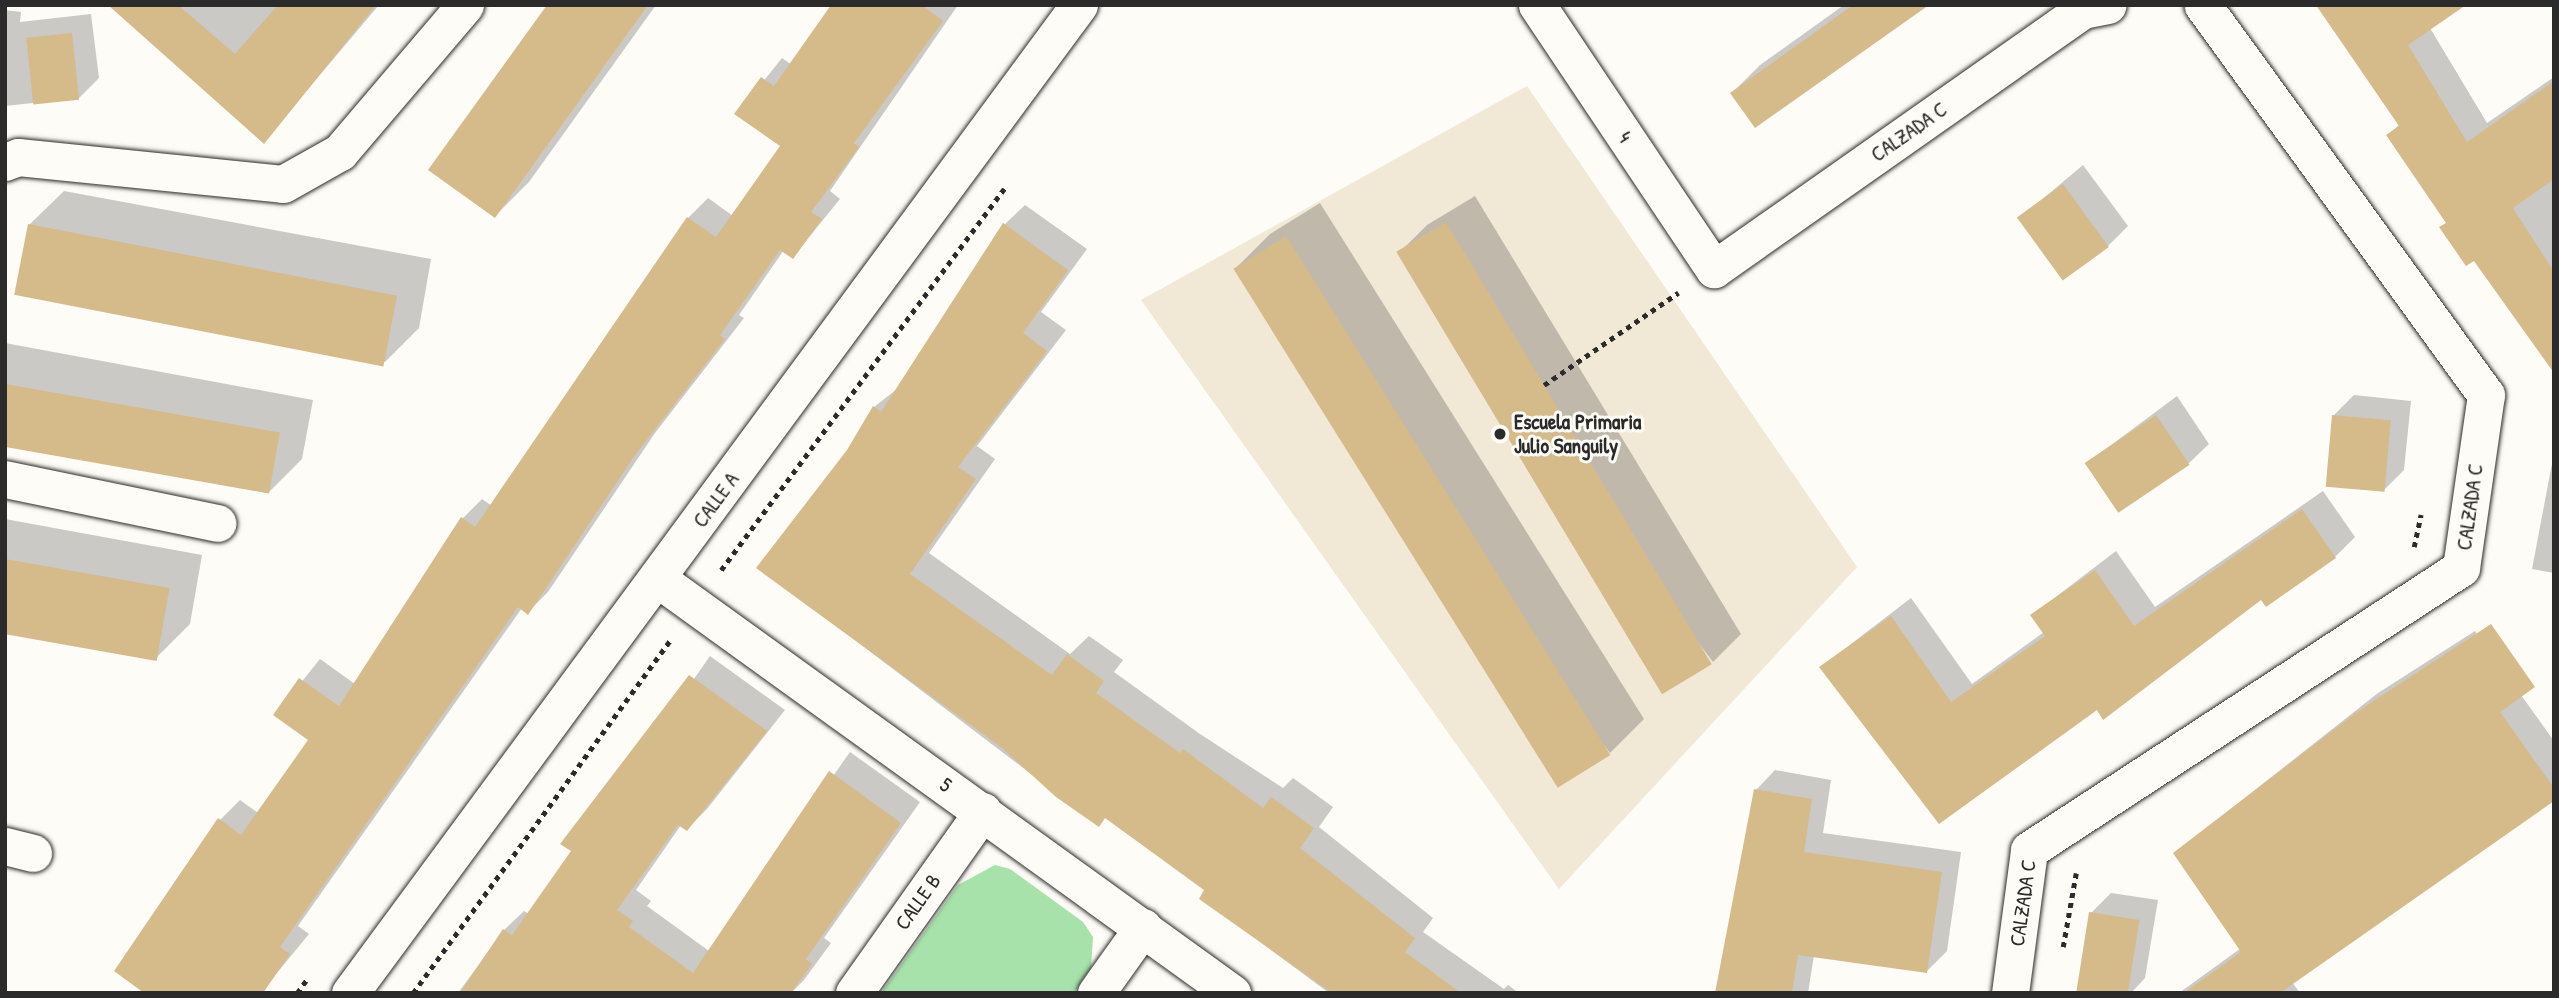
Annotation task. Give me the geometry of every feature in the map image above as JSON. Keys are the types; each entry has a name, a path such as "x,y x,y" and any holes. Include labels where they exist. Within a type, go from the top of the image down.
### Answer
{"street":[{"path":"5,162 18,157 283,184 340,152 465,5"},
{"name":"CALLE A","path":"350,993 1079,5"},
{"name":"4","path":"1537,5 1714,269"},
{"name":"CALZADA C","path":"1714,269 2082,10 2108,5"},
{"name":"CALZADA C","path":"2010,993 2029,850 2461,568 2486,395 2203,5"},
{"path":"5,480 218,523"},
{"name":"5","path":"658,579 1232,993"},
{"name":"CALLE B","path":"854,993 982,811"},
{"path":"1096,993 1143,927"}],"path":[{"path":"1544,385 1714,269"},
{"path":"2403,555 2414,548 2423,509"},
{"path":"2063,953 2074,874 2086,867"}],"shaded area":[{"name":"Escuela Primaria Julio Sanguily","path":"1527,86 1857,567 1559,889 1141,300"}],"green space":[{"path":"995,865 1010,869 1083,922 1093,937 1091,968 1074,993 881,993 958,885"}],"building":[{"path":"108,5 178,5 235,54 278,5 376,5 264,144"},
{"path":"547,5 648,5 495,218 428,170"},
{"path":"831,5 922,5 943,21 854,143 859,147 811,212 822,219 793,259 780,250 720,335 725,339 635,455 528,615 518,607 280,947 290,954 263,993 144,993 114,971 218,818 241,835 308,740 273,715 299,678 339,706 461,517 475,527 687,217 716,237 780,146 734,114 761,77 774,86"},
{"path":"1853,5 1929,5 1755,128 1730,93"},
{"path":"2316,5 2466,5 2408,45 2467,142 2554,81 2554,179 2513,208 2554,272 2554,373 2474,261 2466,266 2439,227 2446,223 2386,135 2399,126"},
{"path":"72,33 79,100 33,104 26,38"},
{"path":"2063,184 2109,247 2063,281 2017,218"},
{"path":"1446,222 1712,664 1662,694 1396,252"},
{"path":"1003,223 1068,270 1023,333 1047,351 958,467 976,479 910,574 1052,675 1067,654 1104,681 1096,693 1180,753 1183,749 1263,808 1271,797 1314,828 1300,848 1415,938 1405,952 1461,993 1332,993 1199,899 1204,890 1105,818 1099,827 1056,797 1001,747 756,568 847,450 873,406 881,412"},
{"path":"28,224 397,296 383,366 14,295"},
{"path":"1286,236 1610,755 1558,788 1233,269"},
{"path":"5,384 280,432 269,494 5,447"},
{"path":"2156,415 2190,465 2118,513 2085,463"},
{"path":"2332,415 2391,420 2385,492 2326,487"},
{"path":"2302,509 2336,558 2266,607 2261,600 2103,720 2097,710 1939,824 1819,667 1891,616 1951,702 2045,636 2030,615 2095,570 2134,626"},
{"path":"5,559 169,588 157,661 5,634"},
{"path":"2491,624 2535,687 2500,712 2554,788 2554,801 2280,993 2184,993 2241,952 2173,853 2357,712"},
{"path":"689,675 767,731 687,831 678,825 617,910 633,921 629,927 693,973 829,771 901,823 806,959 812,964 791,993 460,993 503,929 512,935 571,851 560,844"},
{"path":"1754,789 1812,799 1804,852 1942,872 1927,973 1798,955 1792,993 1715,993"},
{"path":"2089,912 2139,920 2128,993 2076,993"}],"place":[{"name":"Escuela Primaria Julio Sanguily","path":"1500,434"}]}
